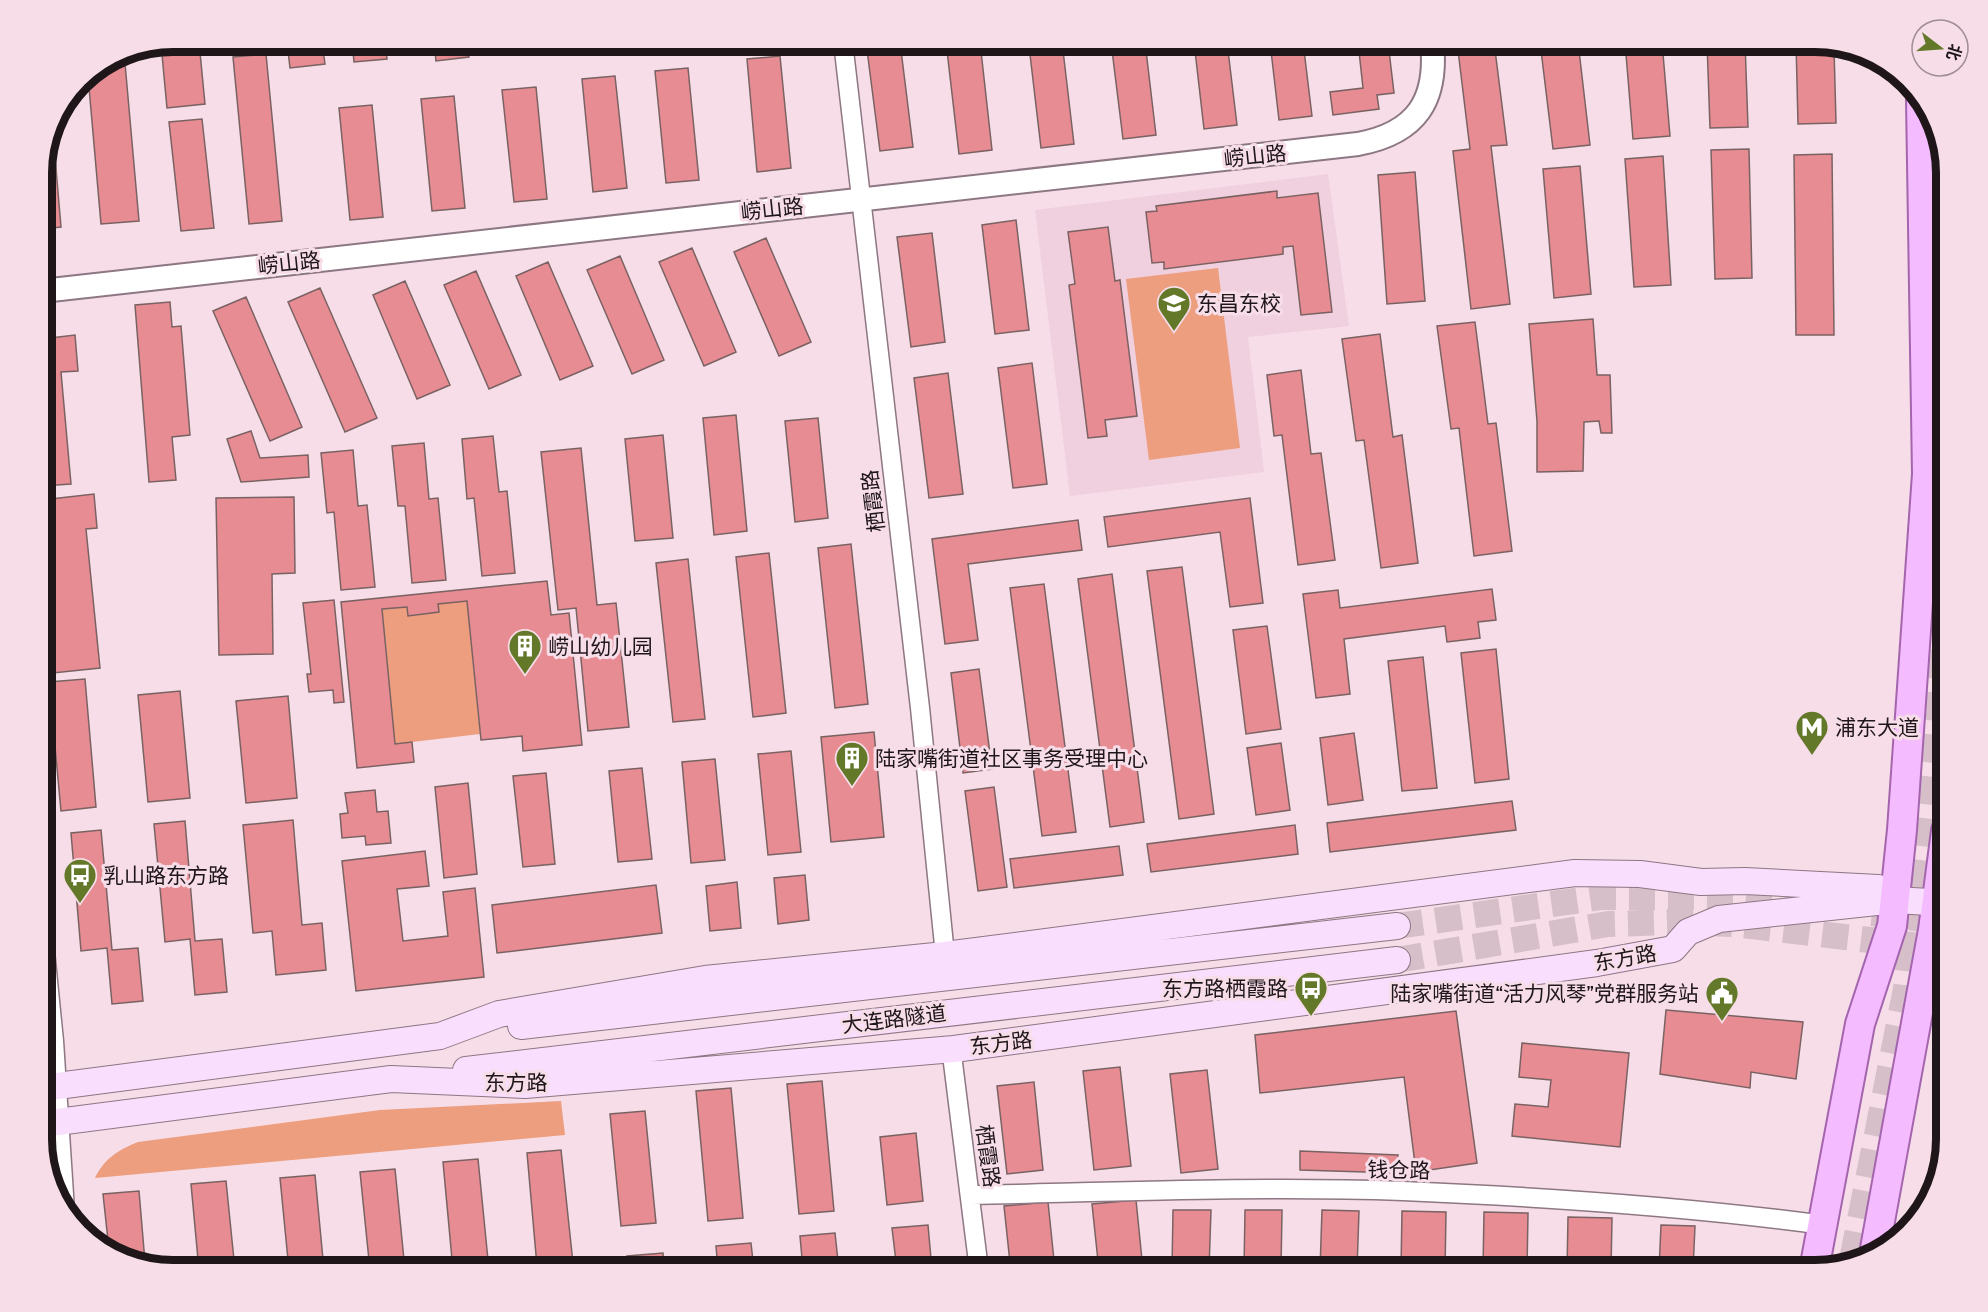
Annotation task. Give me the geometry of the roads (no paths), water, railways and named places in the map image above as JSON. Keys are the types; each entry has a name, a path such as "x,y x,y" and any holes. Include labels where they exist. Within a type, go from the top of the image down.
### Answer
{"main road":[{"path":"1816,1260 1860,1023 1892,926 1896,894 1927,474 1935,274 1923,120"},
{"name":"东方路","path":"53,1086 440,1036 499,1014 705,979 945,955 1575,873 1640,874 1701,882 1745,881 1866,889 1896,894"},
{"name":"东方路","path":"53,1123 391,1079 525,1085 954,1049 1597,963 1673,949 1688,932 1719,919 1896,894 1936,893"},
{"name":"大连路隧道","path":"440,1036 1397,926"},
{"path":"1876,1242 1936,926"},
{"name":"大连路隧道","path":"391,1079 1397,960"}],"street":[{"name":"崂山路","path":"53,290 1374,141 1390,136 1404,126 1426,102 1432,84 1433,52"},
{"name":"栖霞路","path":"844,53 920,708 945,955"},
{"name":"栖霞路","path":"954,1049 953,1063 978,1260"},
{"path":"53,1140 59,1177"},
{"name":"钱仓路","path":"971,1195 1207,1190 1400,1191 1616,1203 1824,1225"}],"tunnel":[{"path":"1854,1253 1907,989 1936,729"},
{"path":"1397,926 1602,897 1738,897 1803,905"},
{"path":"1872,913 1936,921"},
{"path":"1397,960 1608,924 1673,922 1734,924 1936,948"}],"place":[{"name":"东昌东校","path":"1174,332"},
{"name":"崂山幼儿园","path":"525,675"},
{"name":"浦东大道","path":"1812,756"},
{"name":"陆家嘴街道社区事务受理中心","path":"852,787"},
{"name":"乳山路东方路","path":"80,904"},
{"name":"东方路栖霞路","path":"1311,1017"},
{"name":"陆家嘴街道“活力风琴”党群服务站","path":"1722,1022"}]}
